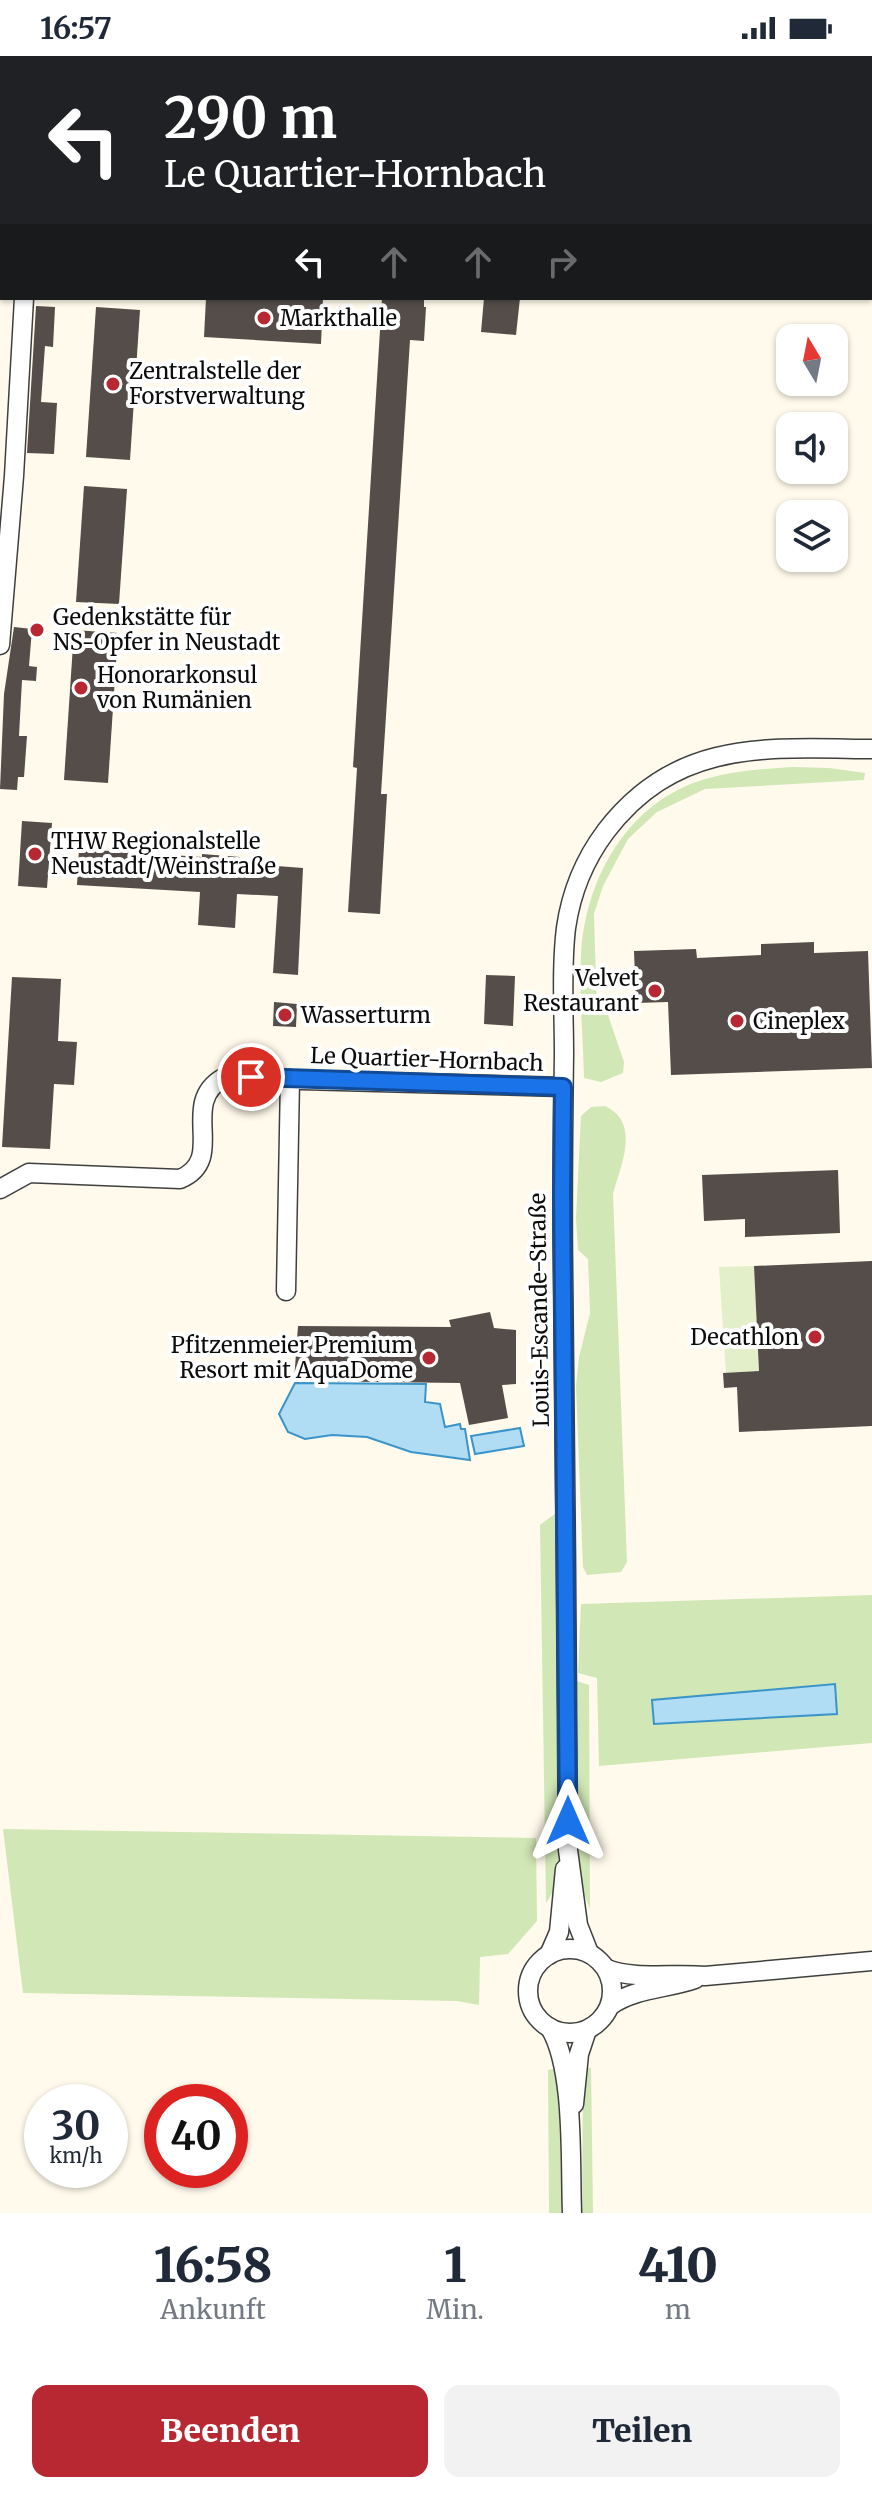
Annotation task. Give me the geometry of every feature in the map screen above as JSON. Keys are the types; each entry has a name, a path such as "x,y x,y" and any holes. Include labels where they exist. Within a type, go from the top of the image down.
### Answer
{"street":[{"path":"0,645 24,300"},
{"name":"Louis-Escande-Straße","path":"589,1953 578,1925 568,1850 562,1194 564,948 570,906 595,848 636,800 670,775 730,753 772,748 872,749"},
{"name":"Le Quartier-Hornbach","path":"0,1189 29,1173 180,1179 195,1173 201,1161 204,1097 210,1086 223,1078 563,1087"},
{"name":"Le Quartier-Hornbach","path":"286,1291 290,1079"},
{"name":"Louis-Escande-Straße","path":"549,1955 559,1932 568,1850"},
{"path":"607,1969 613,1986 611,2005 599,2023 587,2030 568,2034 550,2028 534,2014 528,1993 533,1971 549,1955 566,1949 589,1953 607,1969 630,1975 680,1973 705,1976 872,1961"},
{"path":"611,2005 636,1992 678,1985 705,1976"},
{"path":"550,2028 562,2060 571,2127"},
{"path":"572,2213 571,2127 579,2054 587,2030"}],"green space":[{"path":"793,767 865,773 864,780 705,789 657,812 628,839 603,886 594,914 597,1014 608,1015 624,1062 623,1073 601,1082 584,1078 580,986 584,928 600,875 613,851 648,810 696,782 732,773"},
{"path":"605,1106 616,1113 623,1123 626,1145 613,1194 627,1562 621,1572 587,1575 583,1567 576,1386 579,1357 590,1313 588,1259 578,1250 576,1218 581,1116 591,1107"},
{"path":"754,1266 759,1371 726,1373 719,1267"},
{"path":"556,1513 559,1882 546,1903 540,1525"},
{"path":"872,1595 872,1743 599,1766 597,1678 578,1673 581,1604"},
{"path":"577,1681 589,1685 590,1909 579,1881"},
{"path":"3,1829 536,1838 537,1921 508,1954 480,1957 479,2005 457,2001 23,1993"},
{"path":"583,2067 591,2068 593,2213 582,2213"},
{"path":"557,2068 563,2213 549,2213 548,2070"}],"water":[{"path":"295,1383 426,1384 425,1402 440,1404 445,1427 460,1424 461,1429 465,1429 470,1460 411,1452 367,1437 332,1435 305,1439 288,1432 279,1414"},
{"path":"520,1428 524,1446 475,1454 471,1436"},
{"path":"835,1684 837,1714 654,1724 652,1700"}],"building":[{"name":"Markthalle","path":"206,300 323,300 321,344 204,337"},
{"path":"382,300 424,300 424,341 410,340 381,794 387,794 380,914 348,912 357,768 353,767"},
{"path":"484,300 520,300 516,335 481,332"},
{"path":"36,306 55,307 53,347 45,346 41,402 57,403 54,454 27,453"},
{"name":"Zentralstelle der Forstverwaltung","path":"96,307 140,310 130,460 86,457"},
{"path":"84,486 127,489 119,604 76,602"},
{"path":"14,627 32,629 29,666 37,667 36,681 22,680 19,736 27,736 24,777 18,777 17,790 0,789 4,694"},
{"path":"74,630 118,633 108,783 64,780"},
{"name":"THW Regionalstelle Neustadt/Weinstraße","path":"22,821 52,823 47,888 18,886"},
{"path":"79,849 240,857 239,863 303,868 298,975 273,973 278,896 237,894 235,928 198,925 200,892 77,885"},
{"path":"814,942 814,953 868,951 872,1068 671,1075 668,1002 636,1003 634,951 696,949 697,958 761,955 761,944"},
{"path":"486,975 515,976 513,1026 484,1024"},
{"path":"12,977 61,979 58,1041 77,1042 74,1085 54,1084 50,1149 2,1147"},
{"name":"Wasserturm","path":"274,1002 297,1004 296,1027 273,1026"},
{"path":"838,1170 840,1233 745,1237 745,1219 704,1221 702,1175"},
{"name":"Decathlon","path":"872,1261 872,1426 739,1432 737,1387 724,1388 723,1373 759,1371 754,1266"},
{"path":"490,1312 494,1328 516,1330 516,1384 502,1385 508,1418 469,1425 460,1383 294,1381 298,1326 451,1327 449,1320"}],"place":[{"name":"Markthalle","path":"264,318"},
{"name":"Zentralstelle der Forstverwaltung","path":"113,384"},
{"name":"Gedenkstätte für NS-Opfer in Neustadt","path":"37,630"},
{"name":"Honorarkonsul von Rumänien","path":"81,688"},
{"name":"THW Regionalstelle Neustadt/Weinstraße","path":"35,854"},
{"name":"Velvet Restaurant","path":"655,991"},
{"name":"Wasserturm","path":"285,1015"},
{"name":"Cineplex","path":"737,1021"},
{"name":"Decathlon","path":"815,1337"},
{"name":"Pfitzenmeier Premium Resort mit AquaDome","path":"429,1358"}],"route":[{"path":"251,1077 563,1087 568,1821"}]}
